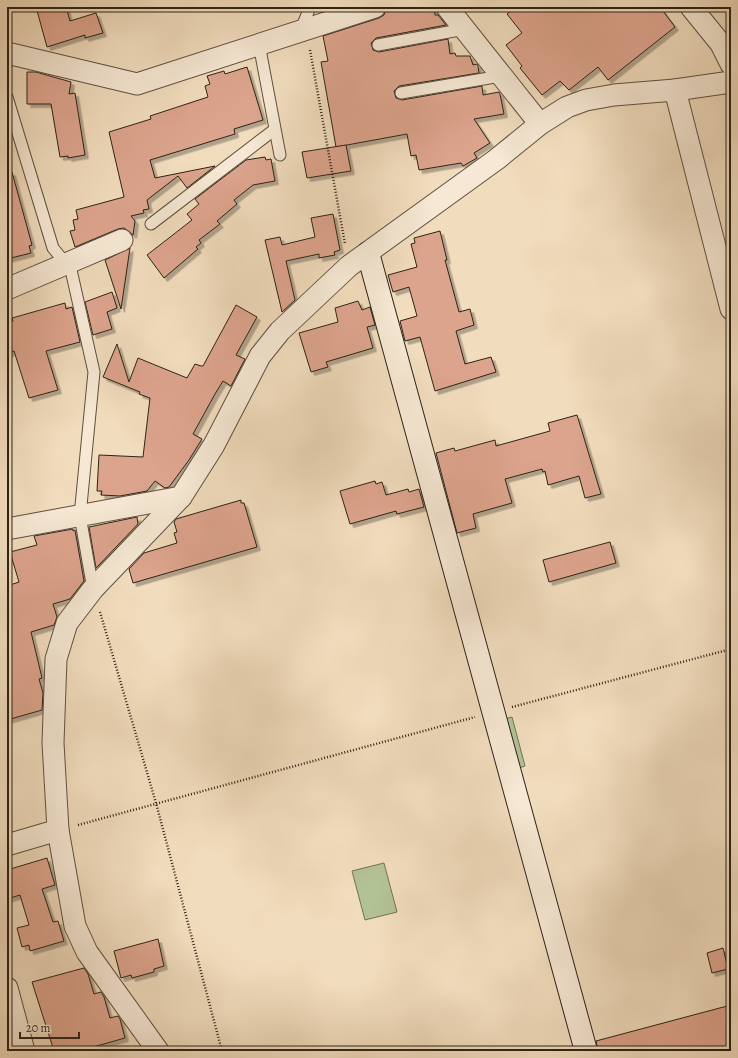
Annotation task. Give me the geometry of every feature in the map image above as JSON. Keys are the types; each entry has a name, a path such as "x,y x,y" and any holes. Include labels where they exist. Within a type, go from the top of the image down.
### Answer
{"street":[{"path":"7,53 137,84 375,7"},
{"path":"447,7 540,124"},
{"path":"691,7 721,44 731,64"},
{"path":"158,1051 87,952 76,926 58,830 53,743 56,659 67,623 93,589 181,497 214,445 260,356 280,331 348,266 497,159 540,124 567,107 586,100 614,95 675,90 731,82"},
{"path":"675,90 731,309"},
{"path":"7,289 122,240"},
{"path":"368,253 586,1051"},
{"path":"7,529 181,497"},
{"path":"7,845 58,830"},
{"path":"7,988 24,1051"}],"lane":[{"path":"303,31 310,7"},
{"path":"378,45 465,29"},
{"path":"259,44 274,130 280,155"},
{"path":"400,93 501,76"},
{"path":"7,97 53,248 71,270 94,372 80,516 93,589"},
{"path":"151,224 274,130"}],"path":[{"path":"303,31 348,266"},
{"path":"93,589 156,803 222,1051"},
{"path":"58,830 731,649"}],"green space":[{"path":"512,717 525,766 519,768 505,719"},
{"path":"384,863 397,912 365,920 352,871"}],"building":[{"path":"36,7 66,7 70,21 96,13 103,33 85,38 85,35 47,47"},
{"path":"387,7 434,7 435,15 438,15 446,25 376,38 371,43 373,50 379,52 448,39 450,54 455,53 456,56 470,56 473,65 477,64 479,73 399,86 394,91 396,98 402,100 482,86 483,95 499,92 500,94 504,114 474,119 490,143 474,153 477,158 463,166 461,163 419,170 416,155 411,156 407,134 336,147 321,62 328,61 323,36 379,18 384,15"},
{"path":"516,7 660,7 675,27 608,80 598,67 569,90 560,81 542,95 520,68 522,66 506,45 522,33 507,14"},
{"path":"247,67 263,120 234,129 235,134 150,160 155,178 215,166 187,188 178,176 147,200 149,209 143,210 144,213 131,216 135,221 133,235 124,228 118,229 75,247 70,231 75,230 73,220 78,219 76,210 124,197 109,132 151,119 150,116 208,97 205,86 210,84 207,76 224,71 225,74"},
{"path":"27,72 36,72 71,82 69,94 75,93 85,155 68,158 68,156 60,157 51,104 27,104"},
{"path":"346,145 351,171 307,178 302,152"},
{"path":"265,157 266,160 271,159 275,181 253,185 234,200 237,204 217,221 220,224 199,240 201,243 196,247 198,249 164,278 147,255 192,220 187,214 199,204 195,199 246,160"},
{"path":"12,172 32,245 29,246 31,253 7,259 7,173"},
{"path":"333,214 340,250 334,252 335,255 319,258 319,254 286,261 295,300 282,312 265,240 280,237 282,245 315,237 311,218"},
{"path":"440,231 447,260 445,260 459,312 470,309 474,325 456,331 465,364 491,357 496,372 435,391 420,337 405,341 400,321 417,316 409,287 393,292 388,275 417,267 411,244 415,243 414,238"},
{"path":"130,248 121,309 105,260"},
{"path":"112,292 117,308 107,312 112,329 93,335 85,302"},
{"path":"358,301 362,310 370,307 375,325 367,327 373,348 326,362 328,367 311,372 299,333 338,322 335,308"},
{"path":"65,303 66,309 72,307 80,342 46,351 58,390 29,398 14,351 7,354 7,323 13,321 12,318"},
{"path":"236,305 257,317 236,355 245,359 231,386 223,381 215,394 193,434 202,439 189,460 169,487 165,488 155,481 147,491 120,496 101,495 102,491 97,491 99,455 143,457 150,398 139,394 140,392 103,377 117,344 129,382 138,358 187,378 195,364 203,366"},
{"path":"577,415 601,494 585,498 579,476 548,485 545,471 543,472 542,469 505,479 512,503 473,514 476,528 457,533 436,453 454,448 455,451 495,440 496,446 550,431 548,423"},
{"path":"375,481 376,484 382,482 386,495 408,489 409,492 419,489 424,507 397,514 396,511 350,524 340,491"},
{"path":"241,500 241,503 244,503 257,547 133,583 129,569 144,553 177,543 174,533 177,532 174,522 176,519"},
{"path":"137,517 138,524 96,568 89,527"},
{"path":"73,529 73,531 75,530 84,581 70,599 53,604 57,617 54,625 31,632 42,678 39,679 43,693 42,710 7,720 7,586 19,582 10,552 37,545 34,536"},
{"path":"610,542 616,563 549,582 543,560"},
{"path":"47,858 55,885 42,889 53,922 58,921 64,941 30,951 29,945 22,947 17,928 29,925 20,895 7,899 7,870"},
{"path":"158,939 164,966 154,969 154,972 132,978 131,975 121,978 114,951"},
{"path":"723,948 728,969 712,973 707,953"},
{"path":"84,968 88,974 94,994 101,992 104,997 110,1018 118,1016 120,1019 125,1038 79,1051 54,1051 32,982"},
{"path":"731,1005 731,1051 598,1051 596,1041"}]}
